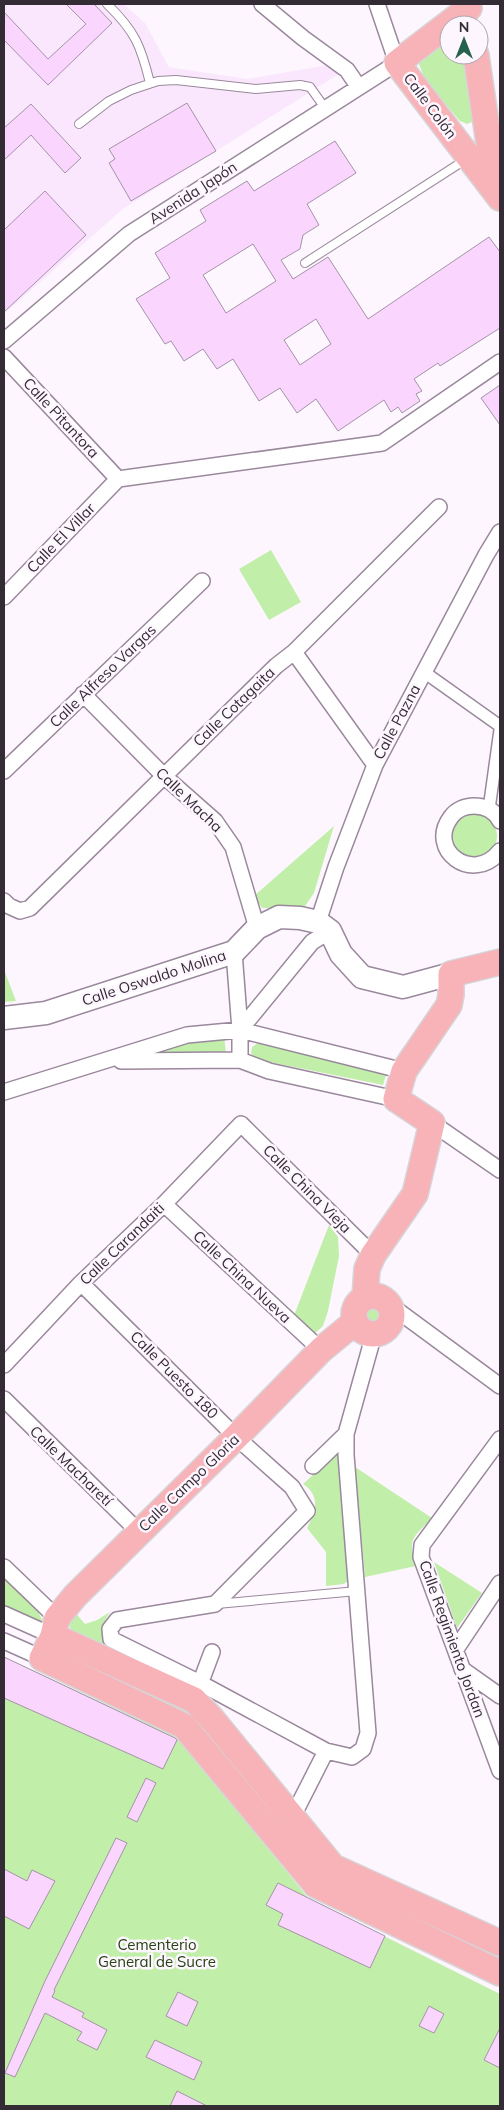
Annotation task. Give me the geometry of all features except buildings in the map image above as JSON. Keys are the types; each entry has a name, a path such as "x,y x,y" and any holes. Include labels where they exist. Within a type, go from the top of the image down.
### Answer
{"main road":[{"path":"397,63 470,10"},
{"name":"Calle Colón","path":"397,63 498,196"},
{"path":"478,65 498,196"},
{"name":"Calle Oswaldo Molina","path":"4,1018 46,1013 234,952 257,928 280,918 300,918 324,927"},
{"path":"324,927 341,954 362,977 403,987 497,965"},
{"path":"365,1297 367,1269 373,1255 415,1194 432,1123 396,1099 404,1071 449,1005 452,995 452,974"},
{"path":"365,1297 380,1297 390,1305 392,1318 390,1324 381,1333 364,1328 354,1310 357,1304 365,1297"},
{"name":"Calle Campo Gloria","path":"51,1637 75,1596 321,1350 364,1328"},
{"path":"51,1637 197,1692 212,1719 333,1867 500,1943"},
{"path":"51,1637 184,1726 316,1885 500,1973"}],"street":[{"path":"262,4 303,38 347,70 358,86"},
{"name":"Calle Colón","path":"377,4 397,63"},
{"name":"Avenida Japón","path":"4,341 129,234 358,86 397,63"},
{"name":"Calle Pitantora","path":"4,357 118,479"},
{"path":"118,479 382,443 500,362"},
{"name":"Calle El Villar","path":"4,597 118,479"},
{"name":"Calle Cotagaita","path":"4,901 9,906 20,911 30,908 276,666 294,652 439,507"},
{"name":"Calle Pazna","path":"324,927 336,867 375,765 500,532"},
{"name":"Calle Alfreso Vargas","path":"4,771 202,581"},
{"path":"294,652 375,765"},
{"path":"424,672 500,726"},
{"name":"Calle Macha","path":"83,694 164,776 215,821 233,846 257,928"},
{"path":"500,730 497,815 480,806 469,806 456,812 446,824 444,834 445,844 450,853 466,865 476,866 485,864 494,859 500,851"},
{"path":"240,1030 324,927"},
{"path":"234,952 240,1030 240,1060"},
{"path":"4,1092 187,1036 240,1030 404,1071"},
{"path":"105,1061 240,1060 269,1071 396,1099"},
{"path":"432,1123 500,1170"},
{"name":"Calle China Vieja","path":"241,1124 373,1255"},
{"name":"Calle Carandaiti","path":"4,1365 81,1283 164,1204 241,1124"},
{"name":"Calle China Nueva","path":"164,1204 321,1350"},
{"name":"Calle Puesto 180","path":"81,1283 236,1437 292,1487 307,1511 215,1604"},
{"path":"390,1305 500,1386"},
{"path":"215,1604 116,1620 110,1629 111,1640 197,1692 326,1751 352,1758 363,1749 368,1732 346,1455 346,1434 364,1328"},
{"name":"Calle Macharetí","path":"4,1399 139,1532"},
{"path":"313,1466 346,1434"},
{"name":"Calle Regimiento Jordan","path":"500,1439 422,1545 421,1557 500,1771"},
{"path":"4,1567 51,1637"},
{"path":"456,1649 500,1583"},
{"path":"4,1614 51,1637"},
{"path":"4,1641 51,1637"},
{"path":"184,1726 212,1652"},
{"path":"462,1669 500,1696"},
{"path":"292,1818 326,1751"}],"lane":[{"path":"107,4 132,31 142,52 150,83"},
{"path":"79,124 109,101 150,83 176,80 256,89 300,85 310,87 325,108"},
{"path":"305,263 469,158"},
{"path":"215,1604 357,1591"}],"shaded area":[{"path":"4,4 124,4 145,23 169,67 247,79 328,65 339,74 123,209 4,314"}],"green space":[{"path":"439,45 439,65 469,65 477,120 467,124 460,121 425,80 419,64 425,53"},
{"path":"271,550 301,602 269,620 239,569"},
{"path":"479,814 491,820 496,827 496,845 491,852 484,857 471,858 463,855 456,848 453,832 456,824 463,817"},
{"path":"334,826 314,893 303,909 262,908 254,896"},
{"path":"5,972 16,1001 4,1002"},
{"path":"224,1036 226,1053 164,1054 162,1051 162,1049"},
{"path":"258,1043 386,1075 383,1085 255,1059 251,1053 252,1047"},
{"path":"329,1225 338,1237 339,1256 328,1311 323,1326 314,1334 293,1318"},
{"path":"374,1303 383,1306 386,1315 383,1324 374,1327 365,1324 362,1315 365,1306"},
{"path":"337,1453 349,1580 344,1584 326,1586 326,1552 307,1528 313,1516 315,1499 309,1489 303,1484"},
{"path":"355,1467 432,1518 416,1535 412,1544 416,1566 365,1577"},
{"path":"434,1562 482,1593 457,1628"},
{"path":"4,1578 37,1609 44,1624 4,1606"},
{"path":"73,1610 85,1624 97,1620 110,1612 102,1629 103,1637 108,1646 192,1685 71,1631 68,1621"},
{"name":"Cementerio General de Sucre","path":"4,1657 178,1738 308,1898 500,1994 500,2106 4,2106"}]}
